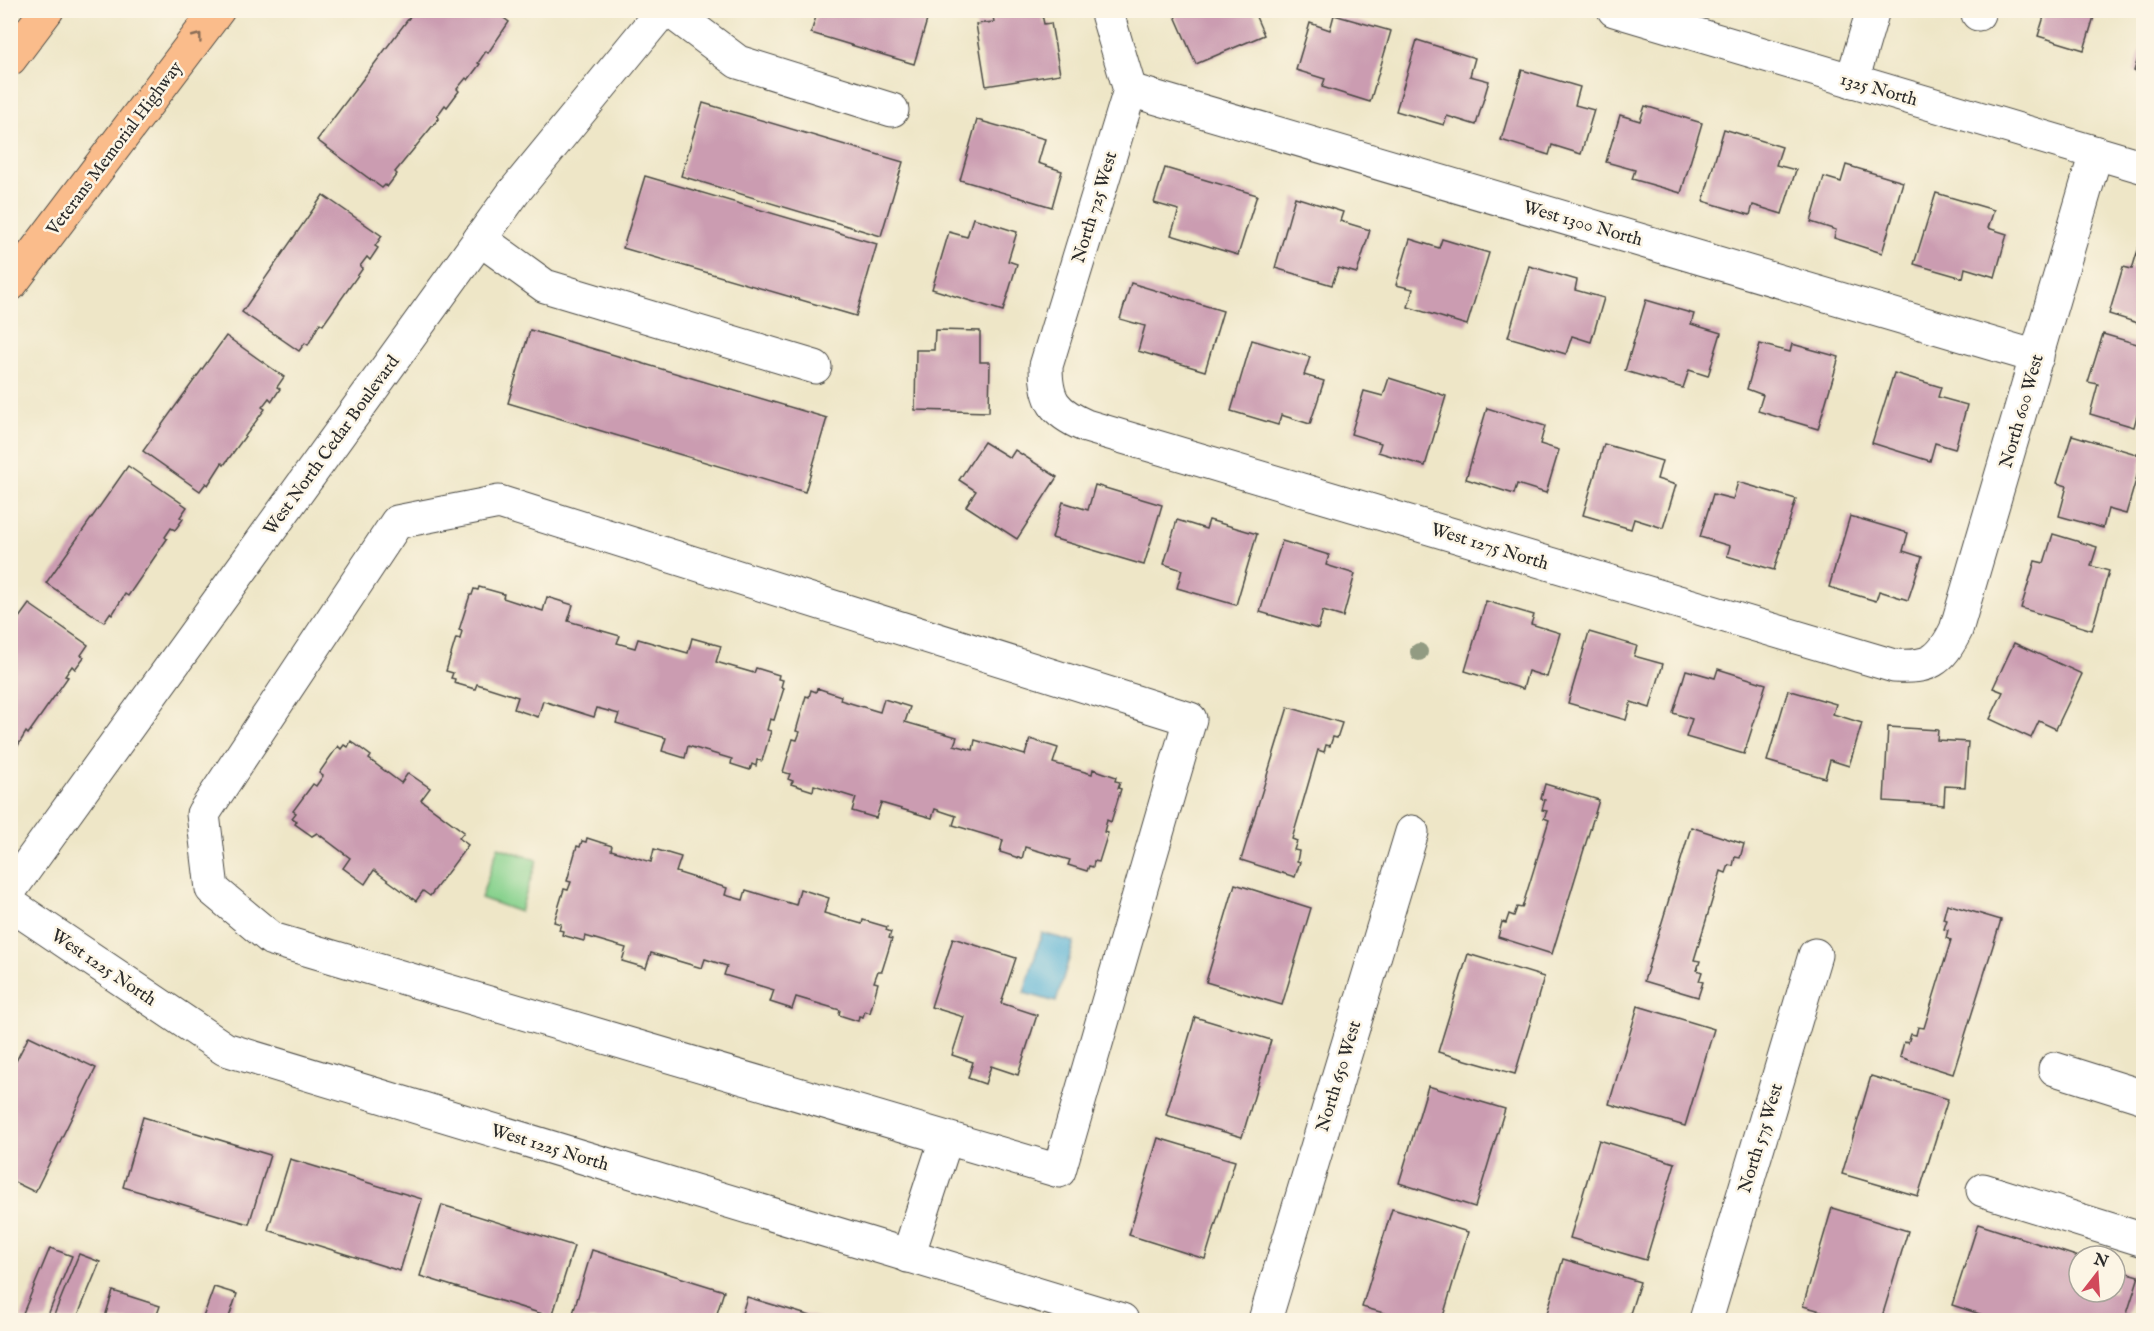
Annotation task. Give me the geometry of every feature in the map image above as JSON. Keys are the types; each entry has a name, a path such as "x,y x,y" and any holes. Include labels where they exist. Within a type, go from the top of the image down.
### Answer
{"highway":[{"path":"10,59 47,10"},
{"name":"Veterans Memorial Highway","path":"10,285 218,10"}],"street":[{"name":"West North Cedar Boulevard","path":"10,890 514,192 663,10"},
{"path":"669,10 738,62 892,110"},
{"path":"1106,10 1130,90"},
{"name":"1325 North","path":"1614,10 2144,167"},
{"path":"1852,81 1873,10"},
{"name":"West 1300 North","path":"1130,90 2037,357"},
{"name":"North 725 West","path":"1053,404 1046,386 1046,366 1130,90"},
{"name":"North 600 West","path":"1934,662 1947,649 1956,630 2096,153"},
{"path":"480,239 545,286 815,367"},
{"name":"West 1275 North","path":"1053,404 1066,417 1086,426 1894,666 1912,667 1934,662"},
{"path":"499,502 1190,719 1059,1171 946,1139 272,939 212,888 203,814 397,522 499,502"},
{"name":"North 650 West","path":"1265,1320 1412,832"},
{"name":"West 1225 North","path":"10,904 225,1049 1122,1320"},
{"name":"North 575 West","path":"1706,1320 1815,955"},
{"path":"2055,1069 2144,1097"},
{"path":"908,1256 946,1139"},
{"path":"1983,1191 2144,1240"}],"green space":[{"path":"498,847 537,860 520,912 481,898"}],"water":[{"path":"1042,933 1074,942 1056,1002 1024,993"}],"building":[{"path":"415,10 493,10 509,22 488,53 486,51 468,80 466,78 457,89 459,91 437,116 439,118 395,172 397,174 387,187 385,185 382,188 317,140"},
{"path":"818,10 930,10 914,64 811,33"},
{"path":"992,10 1041,10 1044,24 1051,23 1060,74 986,86 976,24 994,22"},
{"path":"1183,10 1253,10 1264,35 1196,64 1175,16"},
{"path":"2046,10 2096,10 2084,50 2038,36"},
{"path":"1334,15 1391,31 1370,102 1322,87 1325,79 1296,70 1310,23 1330,30"},
{"path":"1417,40 1475,58 1470,76 1489,81 1476,125 1447,116 1444,125 1396,111"},
{"path":"2144,43 2144,74 2134,71"},
{"path":"1522,70 1580,87 1575,105 1594,110 1581,154 1552,145 1549,155 1501,140"},
{"path":"703,103 903,162 881,236 681,176"},
{"path":"1645,106 1702,123 1681,193 1632,179 1635,170 1606,162 1620,115 1640,121"},
{"path":"977,120 1045,139 1038,163 1062,171 1052,207 960,180"},
{"path":"1724,129 1782,147 1776,165 1796,170 1782,214 1753,205 1750,215 1703,201"},
{"path":"1846,165 1903,182 1882,253 1834,238 1836,230 1811,222 1824,177 1841,182"},
{"path":"1165,168 1257,195 1238,255 1171,235 1179,210 1154,203"},
{"path":"645,176 877,244 856,316 623,248"},
{"path":"1936,193 1994,210 1988,228 2007,234 1995,277 1965,268 1963,278 1914,264"},
{"path":"323,195 382,236 370,260 367,257 360,266 363,268 323,325 320,323 308,345 305,343 299,351 242,312"},
{"path":"1295,197 1343,212 1340,221 1370,230 1357,273 1338,268 1332,285 1275,268"},
{"path":"973,218 1017,232 1008,261 1017,264 1003,311 932,289 949,232 967,237"},
{"path":"1410,239 1439,248 1442,239 1489,253 1467,325 1408,307 1413,289 1396,285"},
{"path":"2141,240 2144,241 2144,325 2109,314 2123,267 2132,269"},
{"path":"1529,266 1577,280 1575,290 1604,298 1591,342 1572,336 1566,354 1508,337"},
{"path":"1131,283 1223,311 1205,371 1138,351 1145,326 1120,319"},
{"path":"1646,300 1694,314 1691,324 1721,333 1708,376 1689,370 1683,388 1625,371"},
{"path":"530,330 827,418 805,492 508,403"},
{"path":"935,330 980,331 980,362 990,362 989,412 915,410 916,350 934,350"},
{"path":"2103,334 2144,346 2144,409 2139,408 2134,427 2090,414 2098,384 2088,382"},
{"path":"226,336 284,377 272,401 269,398 262,407 265,409 224,465 222,463 208,485 206,483 200,491 143,451"},
{"path":"1252,340 1310,357 1304,375 1324,381 1310,424 1281,415 1278,425 1231,411"},
{"path":"1760,344 1790,352 1792,344 1839,357 1818,429 1758,411 1763,395 1747,389"},
{"path":"1894,373 1941,387 1938,397 1967,405 1955,449 1935,443 1930,461 1872,443"},
{"path":"1389,378 1446,396 1425,466 1378,452 1381,443 1351,434 1364,391 1383,396"},
{"path":"1487,408 1545,426 1540,444 1559,450 1546,493 1517,484 1514,494 1466,479"},
{"path":"2072,435 2143,456 2126,514 2108,509 2103,528 2059,516 2067,486 2057,483"},
{"path":"984,442 1010,458 1015,450 1057,477 1017,539 966,506 976,491 959,480"},
{"path":"1604,444 1662,461 1657,479 1676,485 1663,528 1634,519 1631,529 1583,515"},
{"path":"128,466 187,507 180,517 183,519 175,530 171,528 165,537 167,539 128,596 125,594 112,615 110,613 104,622 46,583"},
{"path":"1738,482 1796,499 1774,570 1727,556 1730,546 1700,537 1713,494 1733,499"},
{"path":"1095,485 1162,505 1144,565 1052,538 1063,502 1088,510"},
{"path":"1850,516 1908,533 1903,551 1922,557 1908,600 1879,591 1876,601 1829,587"},
{"path":"1177,520 1206,529 1209,520 1257,534 1236,605 1177,588 1182,570 1164,564"},
{"path":"2053,534 2097,547 2091,566 2109,571 2092,630 2021,608 2035,561 2044,563"},
{"path":"1282,541 1329,555 1326,565 1355,574 1343,617 1323,611 1318,629 1260,612"},
{"path":"479,587 504,594 503,598 543,611 547,597 573,605 568,621 620,636 617,643 635,648 638,639 688,653 692,638 721,646 716,662 754,673 756,668 779,675 778,679 783,680 781,687 784,688 774,720 770,719 767,730 771,731 762,761 757,760 756,766 752,764 750,770 731,764 732,759 688,746 685,758 662,751 666,738 616,723 619,714 597,708 594,717 543,701 538,717 514,709 518,697 477,684 475,689 454,683 455,679 451,678 453,673 446,671 456,638 460,639 462,631 459,630 470,595 474,589 478,590"},
{"path":"1486,601 1534,615 1531,624 1560,633 1547,677 1528,671 1523,689 1465,671"},
{"path":"29,604 88,645 81,655 84,657 75,669 72,666 65,676 68,677 28,734 26,732 13,754 10,752 10,630"},
{"path":"1589,632 1637,646 1634,656 1663,664 1650,708 1631,702 1626,720 1568,703"},
{"path":"2014,643 2082,674 2056,729 2039,721 2031,738 1990,719 2003,692 1993,688"},
{"path":"1718,669 1766,684 1744,754 1686,737 1692,719 1673,713 1686,670 1715,678"},
{"path":"817,688 841,696 840,700 880,712 884,699 910,707 905,722 957,737 954,745 973,750 975,740 1025,755 1030,739 1058,748 1053,763 1092,774 1093,769 1116,777 1115,781 1120,782 1118,788 1121,789 1111,822 1107,820 1104,832 1108,833 1099,862 1094,861 1093,867 1089,866 1087,871 1068,865 1070,860 1025,847 1022,859 1000,852 1003,840 953,825 956,816 935,809 932,818 881,803 876,818 852,811 856,798 814,785 813,791 791,784 793,781 788,779 790,774 783,772 793,739 797,740 800,732 796,731 806,696 809,697 811,690 816,692"},
{"path":"1788,690 1836,704 1833,714 1862,723 1849,766 1830,760 1825,778 1767,761"},
{"path":"1288,707 1342,723 1337,738 1333,737 1330,746 1326,745 1324,752 1318,750 1292,839 1297,841 1294,850 1299,851 1297,861 1300,862 1295,877 1241,860"},
{"path":"1888,727 1938,730 1937,740 1968,742 1965,787 1945,786 1944,805 1884,801"},
{"path":"351,741 371,756 369,759 401,783 408,773 430,788 421,800 464,832 459,838 468,845 430,896 423,891 416,901 374,870 365,884 343,868 350,858 317,833 312,836 295,824 297,821 292,818 296,813 293,811 313,784 316,786 323,776 319,773 338,746 341,749 344,745 348,747"},
{"path":"1545,784 1599,800 1552,954 1498,937 1502,922 1506,923 1509,914 1514,916 1517,907 1522,908 1549,820 1544,818 1547,811 1542,810 1545,800 1541,799"},
{"path":"1691,827 1744,844 1740,858 1735,857 1733,866 1729,865 1726,873 1721,871 1694,960 1700,961 1697,970 1702,972 1699,981 1703,982 1698,997 1644,981"},
{"path":"587,838 612,846 611,850 651,862 654,849 681,857 676,872 727,888 725,895 743,900 746,890 796,905 800,889 829,898 824,913 862,924 863,920 887,927 886,930 891,932 889,938 892,939 882,971 878,971 874,982 878,983 870,1013 865,1011 863,1017 859,1016 858,1021 839,1015 840,1010 796,997 792,1009 770,1002 774,990 724,975 727,966 705,959 702,968 651,953 646,968 622,961 626,948 585,936 584,941 562,935 563,931 559,930 561,924 554,922 564,889 568,890 571,882 567,881 577,846 580,847 582,841 586,842"},
{"path":"1235,884 1311,908 1282,1005 1206,982"},
{"path":"1947,904 2001,920 1953,1074 1900,1057 1904,1042 1908,1043 1911,1034 1916,1035 1918,1027 1924,1028 1951,940 1946,938 1948,930 1944,929 1947,920 1943,919"},
{"path":"953,938 1016,958 1001,1003 1037,1015 1018,1075 991,1066 985,1084 968,1078 973,1062 952,1055 964,1017 931,1007"},
{"path":"1468,954 1544,977 1515,1074 1438,1052"},
{"path":"1638,1006 1714,1029 1685,1126 1609,1104"},
{"path":"1195,1017 1271,1040 1242,1137 1166,1115"},
{"path":"29,1036 96,1068 35,1192 10,1180 10,1073"},
{"path":"1871,1076 1948,1099 1918,1196 1842,1174"},
{"path":"1428,1086 1505,1109 1475,1207 1399,1183"},
{"path":"143,1117 270,1155 249,1224 123,1187"},
{"path":"1158,1138 1235,1161 1205,1259 1129,1235"},
{"path":"1599,1140 1675,1163 1646,1260 1570,1238"},
{"path":"290,1159 422,1199 400,1271 268,1230"},
{"path":"442,1205 574,1246 552,1317 420,1276"},
{"path":"1832,1208 1908,1231 1881,1320 1853,1320 1803,1306"},
{"path":"1392,1209 1468,1232 1442,1320 1409,1320 1362,1307"},
{"path":"1978,1224 2067,1253 2067,1304 2127,1304 2127,1272 2139,1276 2125,1320 1998,1320 1952,1305"},
{"path":"50,1248 72,1256 46,1320 21,1318"},
{"path":"592,1250 724,1291 715,1320 571,1320"},
{"path":"79,1254 100,1262 76,1320 52,1320"},
{"path":"1563,1259 1640,1282 1628,1320 1545,1320"},
{"path":"214,1287 237,1294 228,1320 202,1320"},
{"path":"113,1291 160,1306 155,1320 104,1320"},
{"path":"747,1297 814,1317 822,1320 740,1320"}]}
